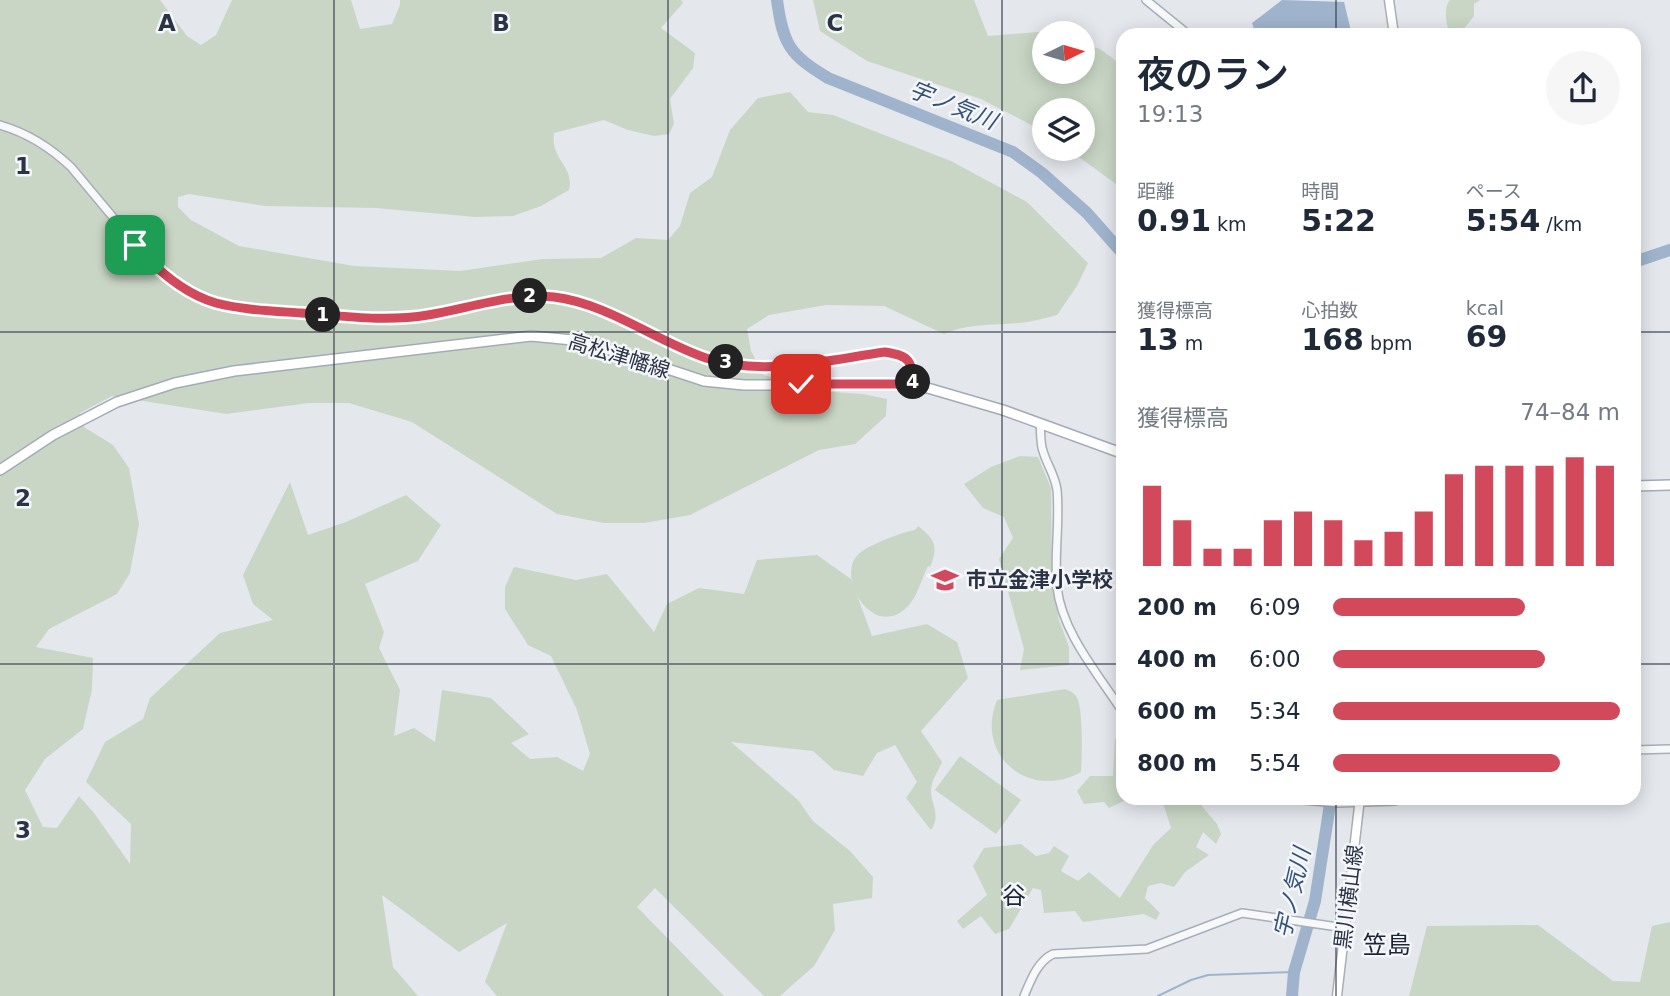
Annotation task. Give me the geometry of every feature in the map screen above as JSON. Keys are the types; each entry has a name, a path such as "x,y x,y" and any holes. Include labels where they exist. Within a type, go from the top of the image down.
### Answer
{"main road":[{"path":"1389,0 1393,28"},
{"name":"高松津幡線","path":"0,470 53,435 117,402 175,383 247,370 531,336 583,341 704,381 744,385 914,384 1003,410 1116,451"},
{"path":"1641,486 1670,485"},
{"name":"黒川横山線","path":"1336,996 1360,805"}],"street":[{"path":"1146,0 1180,28"},
{"path":"0,125 30,137 57,154 152,264 187,289 215,302 279,311 383,319 426,316 530,296 557,298 598,309 710,359 733,363 781,366 885,352 898,354 907,358 912,366 914,384"},
{"path":"1040,424 1042,449 1052,467 1056,487 1056,575 1061,605 1072,632 1116,701"},
{"path":"1641,750 1670,749"},
{"path":"1024,996 1040,964 1045,958 1057,953 1147,949 1242,913 1338,926 1345,930"}],"green space":[{"path":"0,0 160,0 187,36 201,45 216,35 232,0 351,0 360,29 392,24 400,0 681,0 683,3 661,28 695,53 693,68 670,99 674,124 669,134 654,136 628,130 604,120 554,133 555,150 569,175 569,190 541,206 513,216 475,217 376,208 265,206 189,194 178,197 178,207 191,220 239,246 354,266 460,271 543,259 601,258 636,238 668,240 680,226 690,193 712,177 730,130 758,98 790,92 808,112 833,115 951,161 1027,202 1088,263 1077,286 1057,315 1029,322 972,326 944,334 884,306 826,305 769,315 747,329 751,351 764,375 819,391 863,394 887,399 886,416 855,444 819,450 690,515 644,523 604,523 557,514 412,422 349,403 309,403 226,414 112,396 80,413 84,427 113,445 129,468 139,524 130,573 117,594 49,629 36,647 93,658 92,689 83,729 45,759 25,790 43,827 57,828 79,796 130,864 131,824 86,782 105,742 143,719 150,698 220,633 273,620 253,604 243,575 290,482 308,535 346,522 406,495 441,525 418,561 365,584 384,632 379,648 400,690 394,736 414,728 435,742 442,690 491,698 529,734 511,743 530,759 557,757 583,771 590,754 577,710 551,656 528,645 505,609 505,587 514,567 576,580 607,574 654,632 667,604 699,588 744,594 757,560 817,555 851,579 872,636 927,624 957,642 968,678 921,731 942,762 931,790 936,818 931,830 906,798 917,782 895,745 877,753 863,776 834,770 813,751 731,742 798,800 813,821 850,851 873,877 872,898 833,904 835,930 814,966 780,996 764,996 655,888 637,907 724,996 497,996 485,982 507,923 459,952 382,895 393,967 418,996 0,996"},
{"path":"813,0 974,0 988,36 1032,32 1032,84 1096,84 1096,48 1100,49 1116,61 1116,184 1084,161 1095,161 1095,98 1032,98 1032,125 981,99 867,61 820,31"},
{"path":"1450,0 1480,0 1474,4 1474,16 1465,28 1448,28 1446,17"},
{"path":"1020,456 1038,457 1051,488 1052,582 1059,620 1069,647 1069,665 1020,670 1024,649 999,559 1013,538 1004,517 983,508 964,484 991,467"},
{"path":"918,526 934,544 930,567 928,566 916,595 905,609 893,616 881,616 871,611 855,591 852,567 856,557 869,547 915,530"},
{"path":"1065,689 1076,696 1080,707 1081,772 1062,780 1043,781 1026,777 1011,768 1000,755 993,739 992,720 997,700"},
{"path":"1115,738 1116,805 1109,808 1104,802 1084,804 1077,791 1090,776 1113,776"},
{"path":"960,756 1021,800 996,834 935,790"},
{"path":"1201,805 1217,824 1221,834 1216,844 1203,832 1196,847 1209,855 1185,872 1174,887 1161,883 1148,886 1145,898 1160,913 1156,920 1144,914 1083,922 1075,911 1044,913 1041,890 1033,888 1009,929 995,934 981,916 963,929 957,921 987,895 973,866 984,848 1021,844 1036,856 1049,853 1054,846 1069,856 1061,871 1078,881 1089,872 1120,898 1153,845 1171,828 1164,806"},
{"path":"1670,922 1670,996 1409,996 1427,926 1538,925 1613,981 1640,982 1652,926"}],"water":[{"path":"1282,0 1344,2 1350,28 1254,28 1252,23"}],"waterway":[{"name":"宇ノ気川","path":"777,0 782,28 790,47 805,62 828,78 1013,152 1042,173 1087,213 1116,246"},
{"path":"1641,260 1670,250"},
{"name":"宇ノ気川","path":"1292,996 1294,972 1315,901 1330,805"},
{"path":"1158,996 1208,975 1294,972"}],"place":[{"name":"市立金津小学校","path":"945,580"}],"district":[{"name":"谷","path":"1014,896"},
{"name":"笠島","path":"1387,945"}],"route":[{"path":"135,245 152,264 187,289 215,302 249,308 383,319 426,316 530,296 557,298 598,309 660,340 710,359 733,363 781,366 885,352 898,354 907,358 912,366 914,384 801,384"}]}
